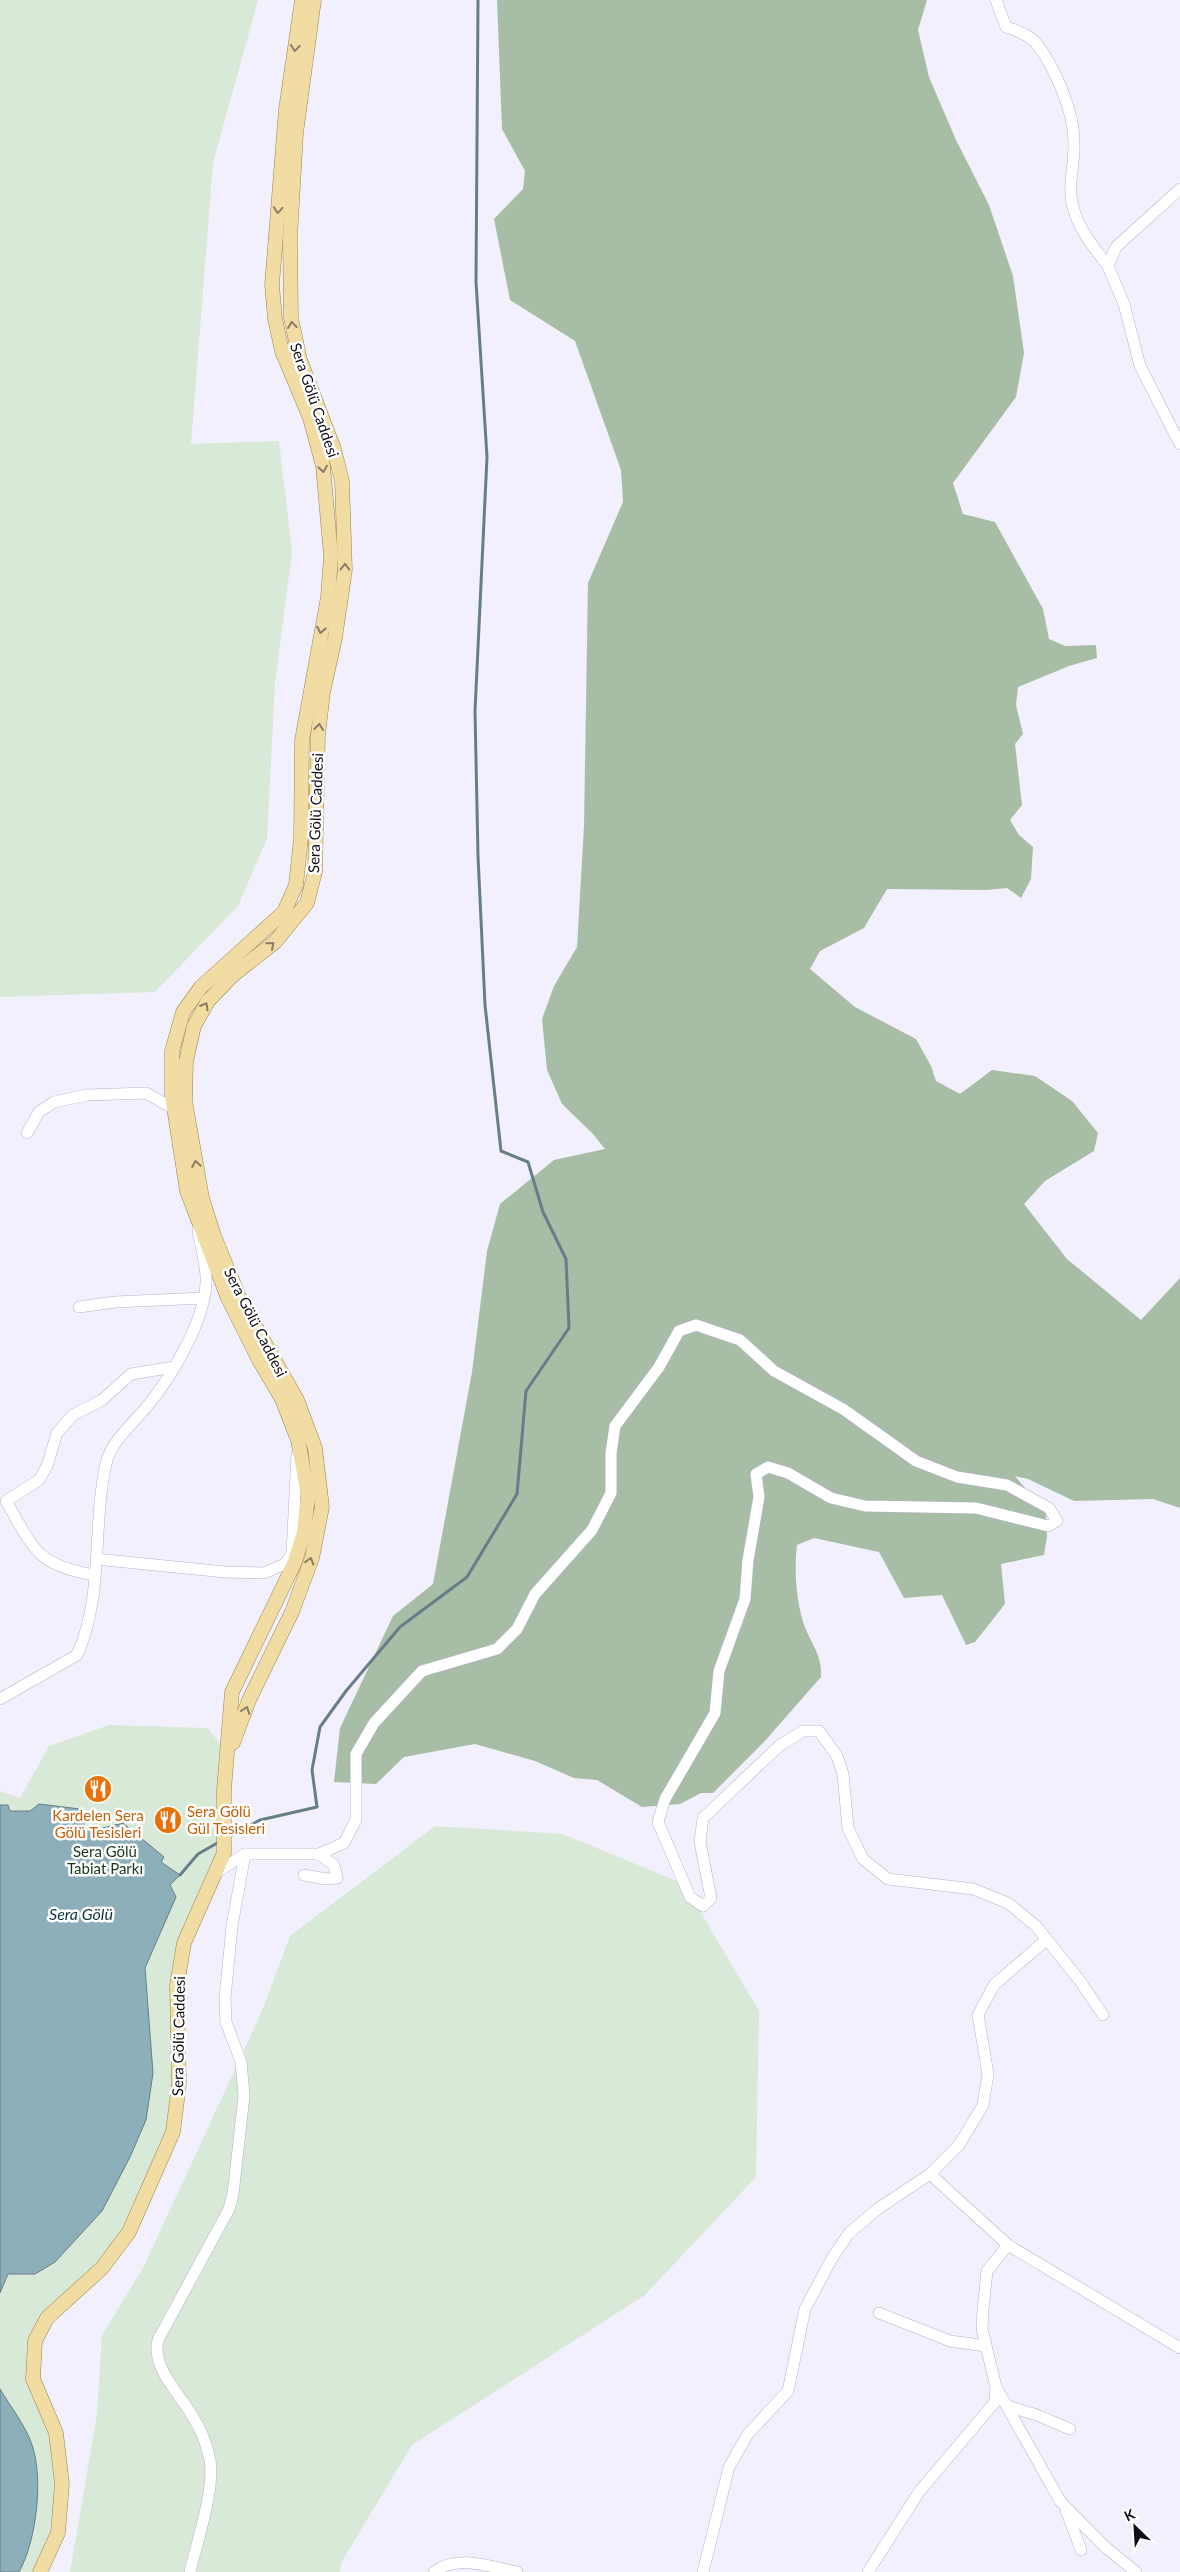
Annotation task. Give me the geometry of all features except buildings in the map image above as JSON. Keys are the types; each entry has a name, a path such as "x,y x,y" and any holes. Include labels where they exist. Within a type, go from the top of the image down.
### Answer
{"main road":[{"name":"Sera Gölü Caddesi","path":"40,2572 58,2534 62,2484 56,2433 33,2379 35,2341 48,2318 102,2268 129,2232 173,2132 179,2084 177,1985 183,1951 201,1904 224,1853 224,1790 232,1692 294,1564 304,1533 308,1495 298,1440 282,1399 259,1360 228,1298 196,1222 187,1191 174,1109 172,1051 183,1012 200,987 284,912 296,885 301,838 302,740 328,597 331,556 323,466 310,418 282,351 275,319 272,285 286,117 302,0"},
{"name":"Sera Gölü Caddesi","path":"228,1756 250,1700 292,1612 312,1558 322,1507 316,1448 297,1400 240,1299 214,1236 202,1198 185,1101 186,1061 194,1026 208,1001 234,976 275,942 307,903 315,872 318,734 323,692 335,638 346,570 342,480 334,448 300,360 294,340 291,318 290,238 296,133 314,0"}],"street":[{"path":"996,0 1006,27 1028,36 1036,44 1066,98 1071,114 1074,142 1072,206 1085,236 1108,266 1124,304 1140,366 1180,444"},
{"path":"1108,266 1116,247 1180,189"},
{"path":"27,1133 39,1112 54,1102 86,1095 146,1093 188,1117"},
{"path":"0,1699 77,1655 90,1617 106,1462 121,1437 150,1403 174,1367 201,1308 206,1277 196,1222 202,1198"},
{"path":"80,1307 115,1302 203,1298"},
{"path":"217,1872 245,1854 319,1854 344,1843 356,1820 356,1754 374,1723 422,1672 497,1649 517,1629 535,1594 592,1530 612,1493 612,1453 615,1426 659,1367 679,1331 696,1325 740,1340 774,1371 843,1409 916,1461 956,1477 1007,1485 1050,1508 1057,1521 1048,1526 976,1508 865,1506 831,1498 788,1474 768,1467 756,1474 759,1496 748,1560 745,1600 719,1671 715,1713 665,1800 658,1822 690,1898 703,1906 711,1898 700,1842 702,1818 779,1746 803,1731 819,1731 837,1756 843,1774 848,1828 863,1859 888,1879 974,1889 1008,1903 1036,1926 1080,1981 1103,2015"},
{"path":"94,1575 66,1570 44,1559 29,1541 6,1501 39,1480 47,1466 57,1433 73,1415 102,1400 131,1374 174,1367"},
{"path":"96,1559 225,1572 264,1573 286,1564 292,1554 298,1440 297,1400"},
{"path":"190,2572 211,2480 210,2460 203,2436 160,2366 155,2350 158,2340 229,2209 233,2194 244,2096 241,2062 226,2022 225,1998 232,1926 245,1854"},
{"path":"304,1875 326,1879 337,1878 334,1865 319,1854"},
{"path":"703,2572 729,2467 748,2434 788,2391 805,2309 830,2260 849,2233 879,2208 930,2174 958,2145 983,2105 988,2074 978,2015 994,1984 1046,1940"},
{"path":"930,2174 1008,2245 1180,2348"},
{"path":"1008,2245 987,2271 982,2328 996,2387 1060,2501 1104,2546 1136,2572"},
{"path":"880,2313 950,2341 986,2346"},
{"path":"868,2572 918,2492 994,2402 996,2387"},
{"path":"1007,2406 1037,2415 1070,2429"},
{"path":"1064,2506 1081,2550"},
{"path":"434,2572 440,2567 460,2562 517,2572"}],"green space":[{"path":"0,0 258,0 213,163 191,444 279,441 292,552 275,684 267,839 238,906 155,992 0,997"},
{"path":"497,0 927,0 918,30 929,77 956,140 989,205 1013,276 1024,353 1016,397 953,483 963,514 995,522 1043,609 1049,639 1065,646 1096,645 1097,658 1069,666 1018,687 1016,705 1023,734 1015,744 1022,805 1010,820 1019,835 1033,847 1031,879 1021,898 1007,888 987,890 887,889 864,928 820,951 810,969 855,1007 916,1039 931,1066 936,1081 960,1094 992,1070 1035,1076 1072,1101 1098,1133 1094,1151 1045,1181 1024,1204 1067,1259 1141,1320 1180,1278 1180,1508 1153,1499 1074,1501 1028,1479 1015,1476 1046,1513 1047,1536 1044,1555 1001,1564 1005,1604 975,1642 966,1645 942,1595 904,1598 879,1552 814,1538 797,1545 796,1582 798,1600 804,1626 820,1661 821,1677 764,1742 713,1793 701,1793 680,1804 642,1807 597,1780 574,1778 535,1761 475,1744 404,1757 376,1784 334,1782 340,1728 393,1616 433,1584 472,1372 487,1251 500,1204 554,1160 605,1149 592,1133 562,1104 547,1070 542,1019 554,986 577,947 584,826 588,583 623,502 621,470 575,341 510,300 494,219 523,189 525,171 502,129"},
{"name":"Sera Gölü Tabiat Parkı","path":"109,1725 208,1728 229,1756 224,1853 184,1943 173,2132 129,2232 48,2318 33,2379 56,2433 58,2533 40,2572 0,2572 0,1791 20,1798 49,1746"},
{"path":"435,1826 563,1834 684,1884 759,2011 756,2177 645,2295 412,2445 341,2563 340,2572 70,2572 97,2414 102,2335 143,2268 262,2011 290,1936"}],"water":[{"name":"Sera Gölü","path":"39,1804 80,1809 85,1828 91,1831 123,1823 164,1857 161,1862 180,1875 170,1885 176,1897 145,1968 153,2073 146,2120 130,2157 102,2211 55,2262 35,2274 8,2274 0,2293 0,1805 8,1805 10,1811 30,1811"},
{"path":"0,2389 22,2423 36,2459 38,2492 34,2528 19,2572 0,2572"}],"waterway":[{"path":"227,1838 260,1820 317,1807 312,1770 320,1727 346,1691 400,1627 467,1577 517,1494 526,1391 569,1328 566,1259 543,1212 528,1162 501,1151 485,1005 478,856 475,711 487,457 476,282 478,0"},
{"path":"180,1875 198,1854 219,1842"}],"place":[{"name":"Kardelen Sera Gölü Tesisleri","path":"98,1789"},
{"name":"Sera Gölü Gül Tesisleri","path":"168,1820"}]}
